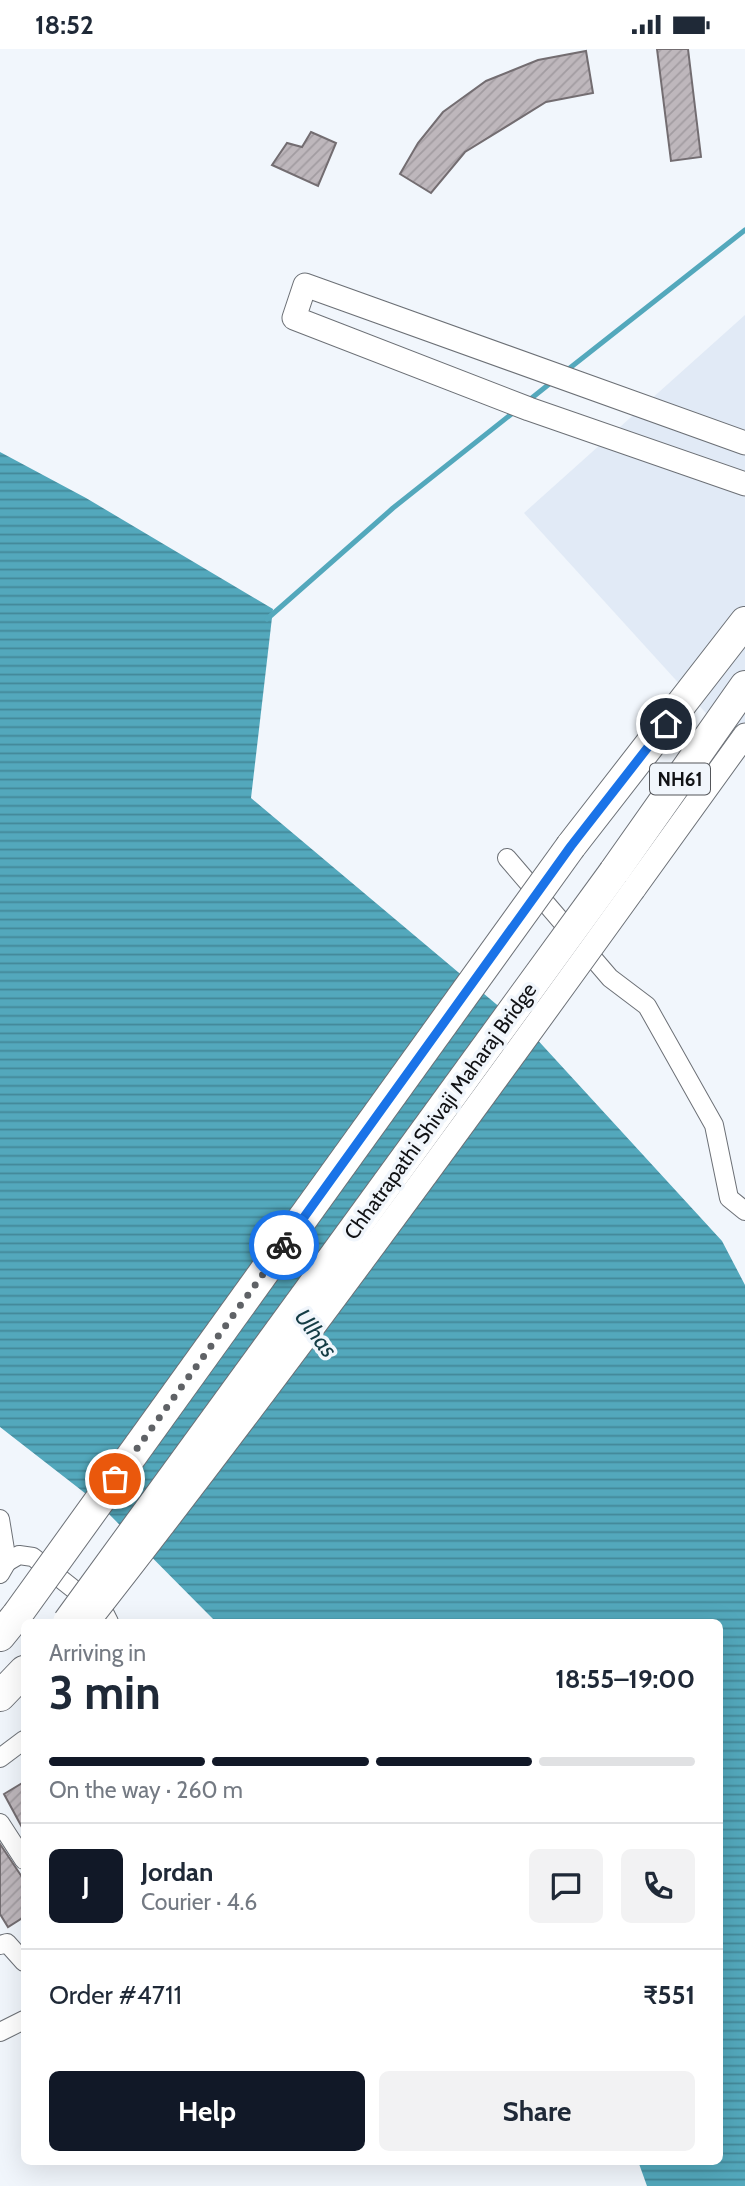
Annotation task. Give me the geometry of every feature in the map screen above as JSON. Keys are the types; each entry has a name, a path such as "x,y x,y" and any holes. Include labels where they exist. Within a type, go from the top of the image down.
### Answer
{"highway":[{"name":"NH61","path":"8,1625 571,846 745,622"},
{"name":"NH61","path":"624,881 745,686"},
{"name":"Chhatrapathi Shivaji Maharaj Bridge","path":"70,1619 624,881"},
{"path":"0,1696 21,1674"}],"street":[{"path":"741,486 522,406 294,318 305,285 745,443"},
{"path":"90,1619 199,1480 474,1111 624,881 745,734"},
{"path":"507,857 610,978 646,1006 714,1125 729,1198 745,1211"},
{"path":"0,1519 4,1568"},
{"path":"4,1568 19,1556 33,1557 105,1614 108,1619"},
{"path":"0,1707 21,1695"},
{"path":"0,1758 21,1741"},
{"path":"0,1823 21,1855"},
{"path":"0,1945 6,1943 12,1946 21,1958"},
{"path":"0,2032 21,2021"}],"shaded area":[{"path":"745,315 745,756 524,513"}],"water":[{"name":"Ulhas","path":"0,452 86,498 273,609 251,798 533,1035 722,1241 745,1285 745,2186 647,2186 639,2165 723,2165 723,1619 213,1619 99,1504 0,1427"}],"building":[{"path":"657,49 688,49 701,157 671,161"},
{"path":"586,51 593,93 546,102 465,152 431,193 400,174 418,143 443,112 486,81 538,60"},
{"path":"311,132 336,143 318,186 272,165 287,143 302,147"},
{"path":"21,1784 21,1825 4,1794"},
{"path":"0,1844 21,1876 21,1919 8,1927 0,1914"}],"waterway":[{"path":"566,371 745,230"},
{"path":"528,401 553,381"},
{"path":"267,619 393,508 514,412"}],"way so far":[{"path":"115,1479 284,1245"}],"route":[{"path":"284,1245 571,846 666,724"}]}
